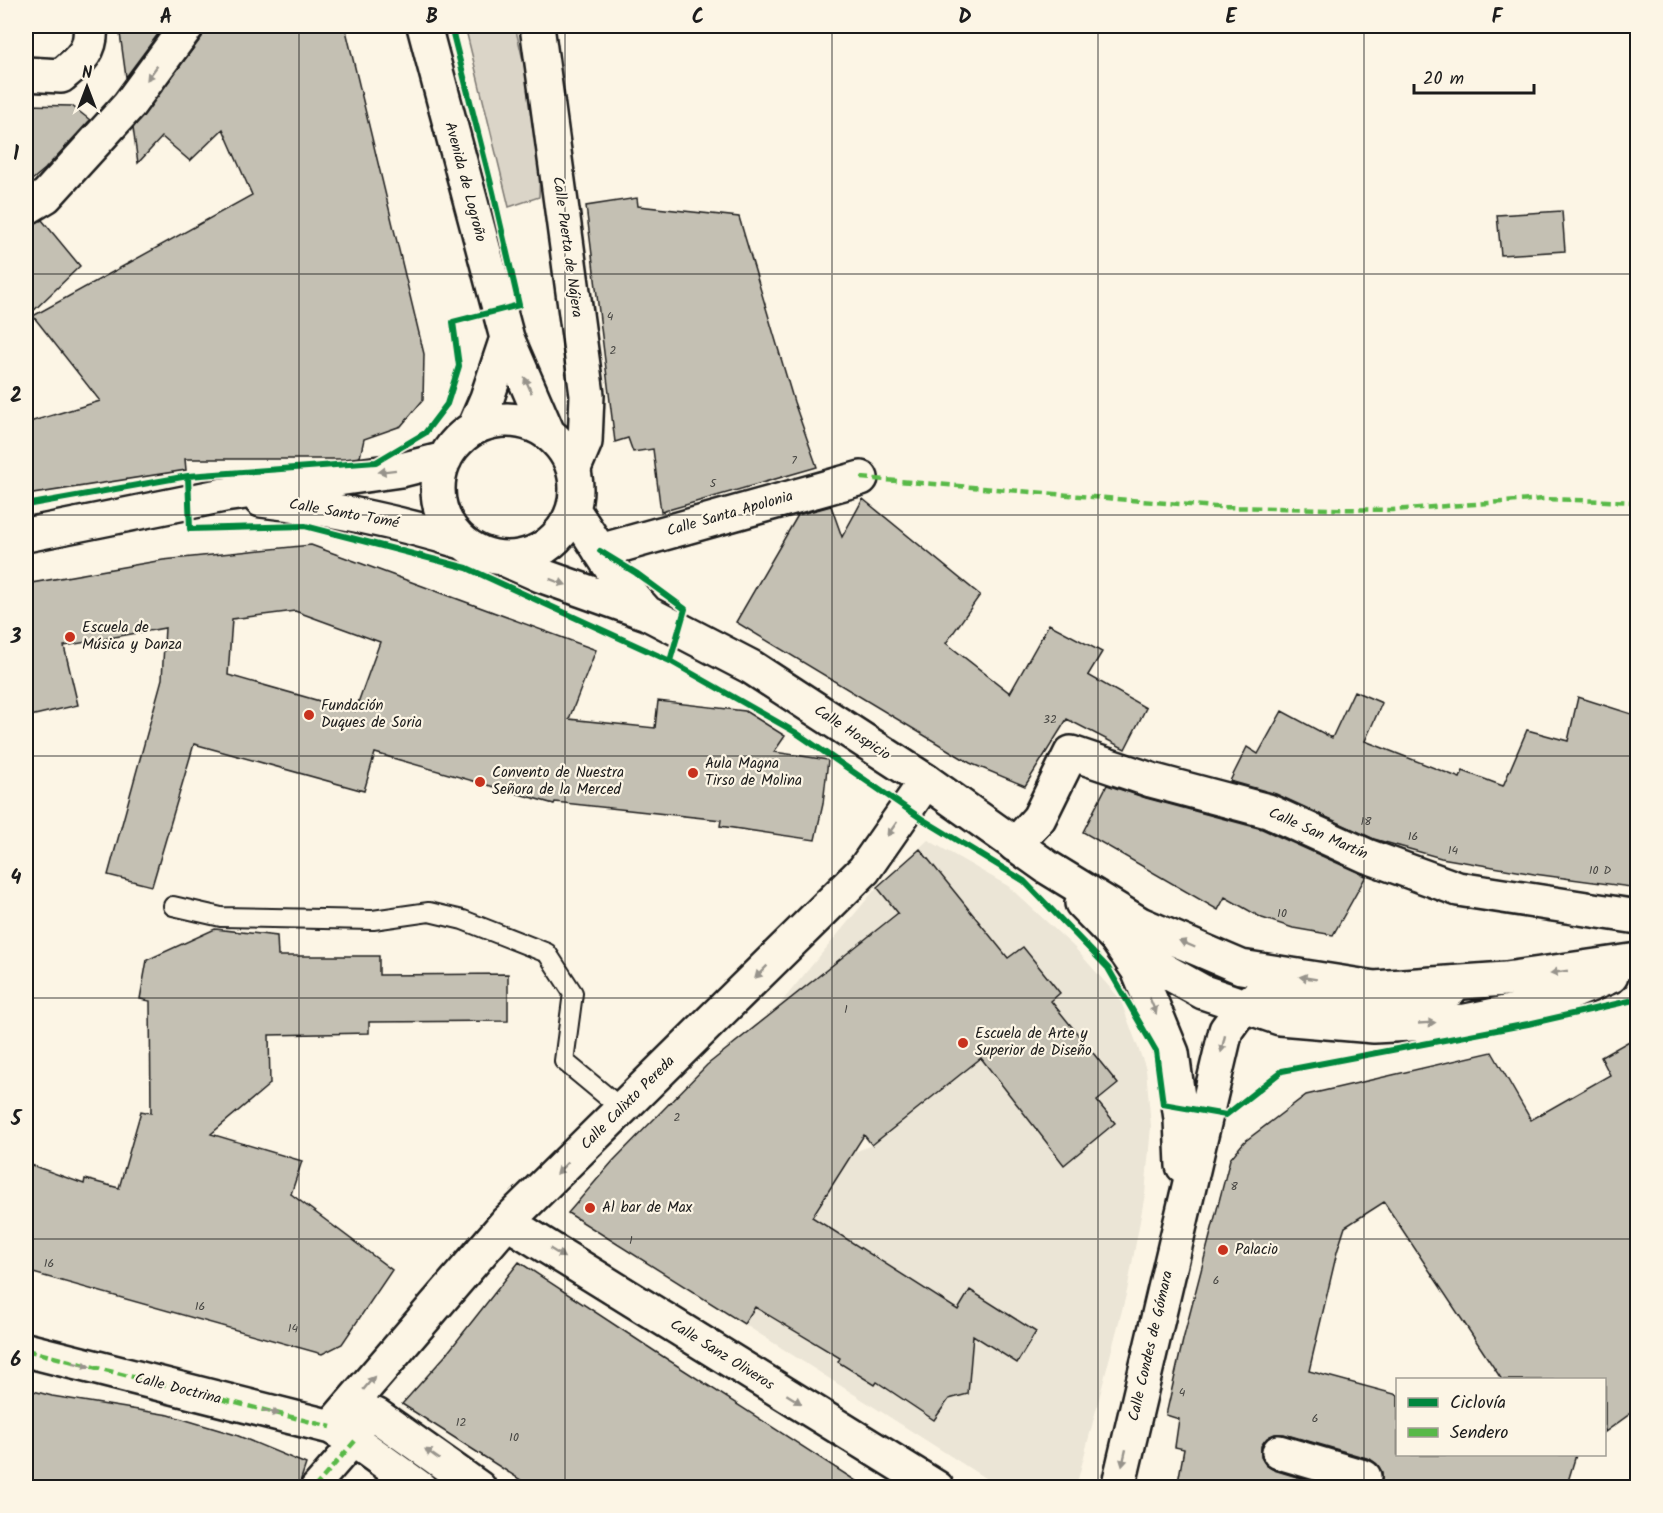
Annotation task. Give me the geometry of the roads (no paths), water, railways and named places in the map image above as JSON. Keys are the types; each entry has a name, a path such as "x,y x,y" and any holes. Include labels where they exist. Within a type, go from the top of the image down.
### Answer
{"street":[{"path":"26,74 61,76 82,58 91,39 90,26"},
{"path":"26,208 46,196 129,105 187,26"},
{"name":"Avenida de Logroño","path":"424,26 507,338 548,433"},
{"name":"Calle Puerta de Nájera","path":"537,26 587,395 585,442 574,468"},
{"path":"474,428 488,398 507,338"},
{"path":"512,420 531,424 548,433 564,448 574,468 577,490 574,511 564,530 551,545 527,556 504,559 482,554 462,542 447,524 438,503 438,480 445,459 457,441 474,428 493,422 512,420"},
{"name":"Calle Santo Tomé","path":"26,535 224,495 401,470 445,459"},
{"name":"Calle Santa Apolonia","path":"600,551 861,478"},
{"name":"Calle Santo Tomé","path":"224,495 325,508 409,525 462,542"},
{"name":"Calle Hospicio","path":"574,511 622,585 647,613"},
{"name":"Calle Hospicio","path":"504,559 540,575 647,613 751,667 926,781 1047,867"},
{"name":"Calle San Martín","path":"1015,845 1039,818 1071,753 1151,780 1268,811 1366,856 1458,889 1638,917"},
{"name":"Calle Calixto Pereda","path":"343,1435 507,1222 864,870 926,781"},
{"path":"1047,867 1129,951 1203,992 1280,1018 1374,1026 1466,1021 1525,1009 1558,998 1638,963"},
{"path":"1047,867 1140,924 1241,967 1374,988 1506,980 1638,963"},
{"name":"Calle Condes de Gómara","path":"1115,936 1138,970 1172,1053 1181,1119 1185,1204"},
{"path":"1245,1006 1254,998 1265,995 1358,1005 1399,1004 1431,998 1471,981"},
{"name":"Calle Condes de Gómara","path":"1118,1488 1226,1030 1245,1006"},
{"name":"Calle Sanz Oliveros","path":"507,1222 937,1488"},
{"name":"Calle Doctrina","path":"26,1350 343,1435 420,1488"},
{"path":"314,1488 343,1435 376,1415 479,1488"},
{"path":"1279,1452 1364,1477"}],"lane":[{"path":"173,906 221,917 373,920 429,912 462,920 547,953 573,993 564,1061 621,1109"}],"place":[{"name":"Escuela de Música y Danza","path":"70,637"},
{"name":"Fundación Duques de Soria","path":"309,715"},
{"name":"Aula Magna Tirso de Molina","path":"693,773"},
{"name":"Convento de Nuestra Señora de la Merced","path":"480,782"},
{"name":"Escuela de Arte y Superior de Diseño","path":"963,1043"},
{"name":"Al bar de Max","path":"590,1208"},
{"name":"Palacio","path":"1223,1250"}]}
